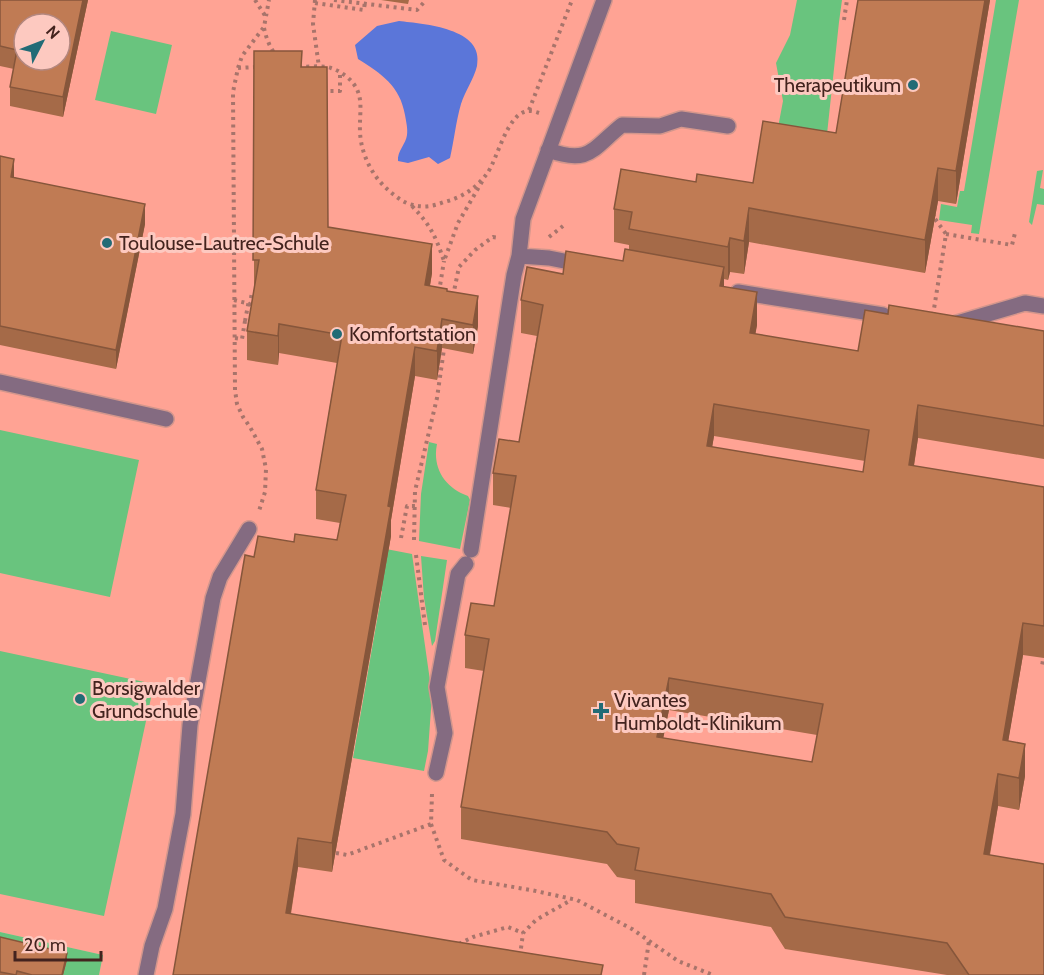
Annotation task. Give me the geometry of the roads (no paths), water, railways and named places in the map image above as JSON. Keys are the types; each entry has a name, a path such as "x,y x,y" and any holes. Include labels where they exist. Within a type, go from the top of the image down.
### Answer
{"lane":[{"path":"435,780 445,733 437,687 458,574 469,557 514,275 520,250 523,219 604,0"},
{"path":"548,150 564,156 580,157 596,149 622,125 660,126 681,119 728,126"},
{"path":"520,250 595,267"},
{"path":"721,289 892,316"},
{"path":"932,323 949,326 1025,303 1044,306"},
{"path":"0,382 166,419"},
{"path":"146,975 152,946 165,909 183,814 189,725 213,598 220,577 249,529"}],"water":[{"path":"399,21 450,30 472,43 477,53 477,66 461,104 450,158 438,164 429,157 408,163 398,161 407,133 403,105 389,82 358,59 355,45 377,26"}],"place":[{"name":"Therapeutikum","path":"913,85"},
{"name":"Toulouse-Lautrec-Schule","path":"107,243"},
{"name":"Komfortstation","path":"337,334"},
{"name":"Borsigwalder Grundschule","path":"80,699"},
{"name":"Vivantes Humboldt-Klinikum","path":"601,711"}]}
